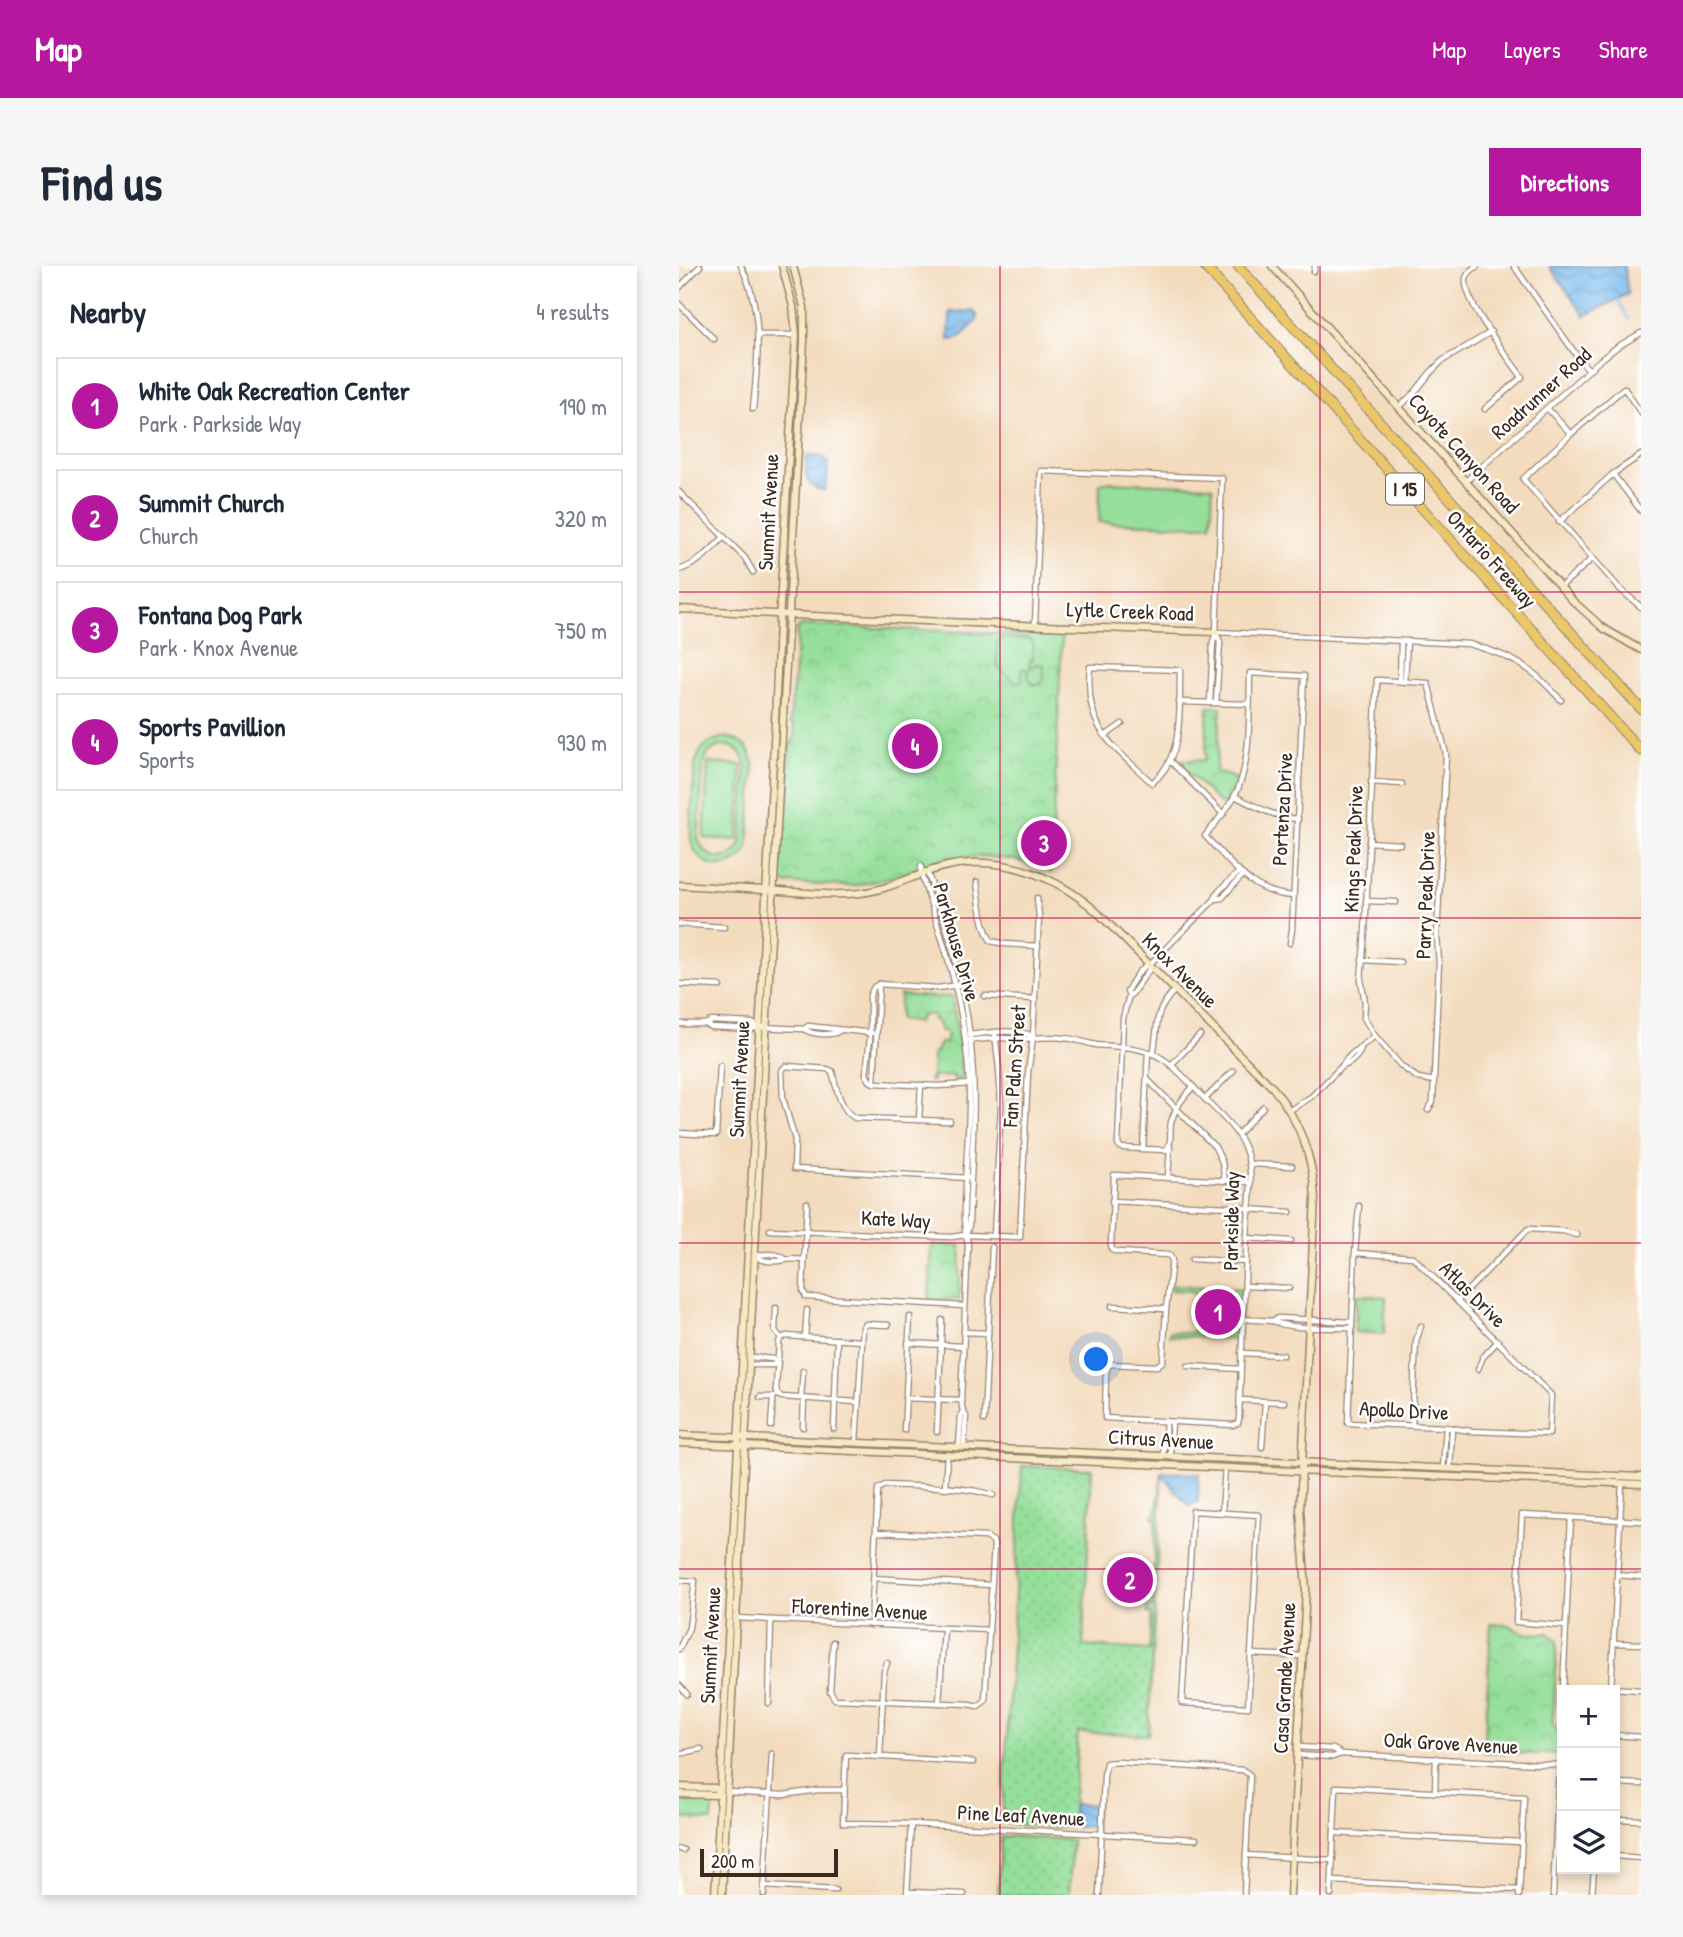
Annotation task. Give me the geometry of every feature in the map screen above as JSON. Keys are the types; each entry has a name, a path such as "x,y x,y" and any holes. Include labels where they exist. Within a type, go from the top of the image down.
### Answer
{"highway":[{"name":"Ontario Freeway","path":"1204,266 1639,748 1641,757"},
{"name":"Ontario Freeway","path":"1238,266 1641,708"}],"main road":[{"name":"Summit Avenue","path":"770,890 779,614 796,335 791,292 782,266"},
{"name":"Summit Avenue","path":"722,1895 724,1792 741,1438 770,890 789,615 804,332 804,307 793,266"},
{"name":"Coyote Canyon Road","path":"1272,266 1560,587 1603,628 1641,650"},
{"name":"Lytle Creek Road","path":"679,609 1216,632"},
{"name":"Knox Avenue","path":"679,886 858,893 956,865 984,863 1022,869 1048,878 1082,899 1273,1088 1290,1110 1306,1145 1314,1176 1315,1212 1303,1463"},
{"name":"Summit Avenue","path":"741,1438 755,1256 763,1027"},
{"name":"Citrus Avenue","path":"679,1435 1641,1477"},
{"name":"Citrus Avenue","path":"679,1443 1641,1484"},
{"name":"Casa Grande Avenue","path":"1290,1895 1306,1577 1300,1521 1303,1463"},
{"path":"679,1787 714,1788 724,1792"},
{"name":"Summit Avenue","path":"715,1895 724,1792"},
{"path":"679,1794 715,1795 724,1792"}],"street":[{"path":"679,288 700,266"},
{"path":"741,266 754,300 759,335 753,409"},
{"path":"1477,266 1469,272 1466,279 1472,302 1522,377 1485,409"},
{"path":"1514,266 1589,370"},
{"path":"679,304 714,339"},
{"path":"1399,407 1442,361 1492,332"},
{"name":"Roadrunner Road","path":"1466,481 1609,353 1641,333"},
{"path":"759,335 796,335"},
{"path":"1641,413 1624,388 1523,479 1620,589 1641,607"},
{"path":"1547,408 1571,434"},
{"path":"1559,522 1612,474 1641,455"},
{"path":"1035,625 1041,471 1222,478 1216,632 1220,642 1215,657 1213,703"},
{"path":"1612,474 1641,511"},
{"path":"679,492 745,558 753,572"},
{"path":"679,570 701,559 724,537"},
{"path":"1560,587 1593,558"},
{"name":"Lytle Creek Road","path":"1216,632 1469,644 1515,661 1532,672 1562,700"},
{"path":"1402,682 1404,642"},
{"path":"1090,667 1179,670 1179,727 1176,745 1161,775 1152,783 1105,736 1096,723 1090,706 1090,667"},
{"name":"Portenza Drive","path":"1249,704 1250,673 1304,676 1290,943"},
{"name":"Kings Peak Drive","path":"1375,1036 1364,1018 1365,1002 1361,980 1377,680 1402,682"},
{"name":"Parry Peak Drive","path":"1402,682 1428,683 1446,754 1437,936 1439,962 1433,1102 1428,1110"},
{"path":"1179,702 1249,704 1244,772 1235,796 1205,836 1254,885 1278,895 1293,896"},
{"path":"1105,736 1122,724"},
{"path":"1170,761 1223,814"},
{"path":"1371,782 1402,784"},
{"path":"1235,796 1264,811 1298,819"},
{"path":"1369,842 1400,844"},
{"name":"Parkhouse Drive","path":"924,873 953,951 967,1038 971,1084 968,1178 963,1224 968,1244 961,1401 965,1416 961,1447"},
{"path":"1170,1144 1166,1150 1122,1148 1118,1145 1123,1018 1129,995 1151,965 1215,899 1222,898 1241,873"},
{"path":"977,882 981,909 991,941 1038,946"},
{"name":"Fan Palm Street","path":"1020,1237 1028,1073 1033,1037 1038,946 1037,898"},
{"path":"1366,901 1397,902"},
{"path":"679,924 724,927"},
{"path":"1362,960 1400,962"},
{"path":"679,984 720,986"},
{"path":"959,985 938,988 879,984 866,1073 874,1083 971,1084"},
{"path":"1143,1149 1147,1079 1151,1053 1156,1042 1157,1015 1175,990"},
{"path":"985,996 1035,999"},
{"path":"679,1024 705,1024 711,1027 725,1025 752,1029 804,1029 808,1026 873,1033"},
{"path":"994,1235 1000,1106 996,1035"},
{"name":"Parkside Way","path":"967,1038 996,1035 1023,1039 1063,1038 1151,1053 1171,1065 1238,1134 1249,1164 1250,1182 1238,1423 1233,1425 1169,1421"},
{"path":"1171,1065 1200,1035"},
{"path":"1290,1110 1311,1097 1344,1062 1375,1036 1412,1075 1434,1081"},
{"path":"679,1133 716,1135 720,1066"},
{"path":"950,1121 855,1118 837,1093 832,1071 786,1066 782,1070 783,1098 795,1140 794,1169 968,1178"},
{"path":"1205,1099 1233,1071"},
{"path":"1147,1079 1217,1150 1223,1166 1224,1181"},
{"path":"919,1120 921,1085"},
{"path":"1168,1178 1171,1124 1177,1107 1193,1087"},
{"path":"1238,1134 1263,1107"},
{"path":"1249,1164 1292,1166"},
{"path":"1166,1457 1169,1421 1105,1418 1108,1364 1157,1366 1163,1361 1172,1260 1167,1255 1112,1250 1114,1175 1250,1182"},
{"path":"1112,1201 1290,1212"},
{"path":"807,1203 803,1290 806,1297 964,1306"},
{"name":"Apollo Drive","path":"1359,1206 1348,1423 1549,1434"},
{"path":"1457,1300 1528,1229 1564,1231 1577,1235"},
{"name":"Kate Way","path":"770,1230 1020,1237"},
{"path":"1247,1238 1291,1241"},
{"path":"984,1420 992,1247"},
{"name":"Atlas Drive","path":"1355,1253 1413,1257 1551,1395 1549,1434"},
{"path":"755,1256 761,1260 782,1262 785,1259 804,1260"},
{"path":"1192,1259 1246,1262"},
{"path":"1245,1286 1289,1288"},
{"path":"1112,1306 1166,1309"},
{"path":"776,1308 775,1331 781,1338"},
{"path":"805,1337 807,1310"},
{"path":"904,1430 910,1317"},
{"path":"1243,1319 1273,1321 1293,1326 1309,1323 1352,1325"},
{"path":"937,1432 942,1320"},
{"path":"856,1442 863,1327 866,1324 888,1325"},
{"path":"1412,1425 1416,1340 1421,1326"},
{"path":"964,1332 989,1333"},
{"path":"781,1338 786,1336 861,1340"},
{"path":"771,1426 781,1338"},
{"path":"834,1429 837,1339"},
{"path":"1478,1369 1483,1357 1498,1342"},
{"path":"908,1343 963,1346"},
{"path":"1241,1353 1283,1355"},
{"path":"766,1365 767,1358"},
{"path":"749,1361 767,1358 778,1362"},
{"path":"749,1361 766,1365 778,1362"},
{"path":"1188,1366 1240,1369"},
{"path":"803,1371 803,1427"},
{"path":"760,1397 857,1402"},
{"path":"905,1398 961,1401"},
{"path":"1240,1400 1284,1402"},
{"path":"1262,1447 1265,1402"},
{"path":"1447,1468 1444,1450 1449,1427"},
{"path":"1447,1468 1451,1450 1449,1427"},
{"path":"1444,1450 1451,1450"},
{"path":"945,1488 947,1455"},
{"path":"1223,1513 1225,1468"},
{"path":"1611,1685 1622,1483"},
{"path":"871,1625 878,1489 881,1486 945,1488 993,1495"},
{"path":"1193,1511 1259,1515 1251,1654 1248,1707 1182,1703 1193,1511"},
{"path":"1566,1626 1516,1622 1522,1515 1641,1521"},
{"path":"1563,1685 1571,1517"},
{"path":"833,1642 830,1691 835,1699 978,1706 985,1701 993,1541 986,1537 876,1532"},
{"path":"1618,1575 1641,1577"},
{"path":"873,1578 992,1585"},
{"path":"679,1580 695,1581 689,1628 679,1649"},
{"name":"Florentine Avenue","path":"733,1618 989,1630"},
{"path":"769,1703 771,1620"},
{"path":"939,1703 944,1629"},
{"path":"1614,1643 1641,1644"},
{"path":"1251,1654 1302,1656"},
{"path":"880,1756 884,1672 887,1663"},
{"path":"679,1685 687,1694"},
{"path":"1620,1689 1641,1690"},
{"path":"1620,1735 1641,1737"},
{"path":"679,1754 701,1749"},
{"name":"Oak Grove Avenue","path":"1298,1751 1333,1757 1341,1754 1559,1765 1559,1811"},
{"path":"764,1895 772,1754"},
{"path":"724,1792 797,1794 818,1790 843,1790 846,1755 973,1762"},
{"path":"1435,1792 1436,1758"},
{"path":"1099,1895 1104,1776 1106,1763 1118,1762 1243,1770 1250,1775 1244,1895"},
{"path":"1620,1783 1641,1784"},
{"path":"1331,1895 1336,1787 1524,1797 1519,1893 1332,1881"},
{"name":"Pine Leaf Avenue","path":"843,1790 843,1823 1196,1839"},
{"path":"1620,1819 1641,1820"},
{"path":"911,1824 907,1893 964,1895"},
{"path":"1334,1833 1521,1842"},
{"path":"1553,1895 1557,1842"},
{"path":"1246,1855 1333,1860"},
{"path":"1620,1856 1641,1858"},
{"path":"1592,1895 1594,1874"},
{"path":"764,1885 835,1890"}],"green space":[{"path":"1100,483 1211,486 1211,525 1099,522"},
{"path":"803,625 1062,636 1051,872 1016,860 981,856 945,858 893,877 852,886 783,883 780,873 790,744 795,738 794,726 790,722 797,629"},
{"path":"1001,638 1030,639 1033,643 1033,659 1029,665 1031,668 1036,664 1044,665 1041,684 1034,685 1029,680 1026,669 1022,669 1022,681 1015,683 998,667 997,642"},
{"path":"1208,707 1221,707 1216,772 1237,779 1224,804 1220,804 1176,760 1205,760"},
{"path":"726,737 742,744 749,751 754,768 748,848 737,861 715,866 705,862 692,844 691,812 697,759 705,746","holes":["726,745 740,753 746,768 741,843 731,855 718,858 706,852 698,838 703,766 713,749"]},
{"path":"708,763 742,765 738,840 704,838"},
{"path":"900,995 952,996 962,1079 954,1080 953,1076 933,1077 933,1081 929,1081 932,1075 933,1052 936,1052 940,1043 945,1043 947,1036 945,1031 941,1031 937,1021 933,1020 933,1015 921,1015 918,1023 899,1020"},
{"path":"932,1244 961,1246 959,1300 929,1299"},
{"path":"1173,1285 1241,1289 1239,1339 1169,1336 1170,1332 1191,1333 1195,1330 1196,1294 1193,1291 1172,1290"},
{"path":"1357,1295 1386,1297 1384,1334 1355,1332"},
{"path":"1022,1466 1092,1469 1083,1646 1149,1650 1151,1614 1147,1613 1148,1607 1152,1606 1156,1518 1153,1517 1157,1510 1162,1472 1148,1735 1078,1732 1070,1828 1002,1823"},
{"path":"1491,1624 1510,1625 1528,1634 1548,1633 1557,1641 1552,1721 1557,1731 1557,1754 1484,1752"},
{"path":"684,1801 709,1801 713,1806 712,1821 679,1818 680,1804"},
{"path":"1001,1837 1072,1840 1069,1895 998,1895"}],"water":[{"path":"1549,266 1624,266 1628,294 1585,316"},
{"path":"973,311 977,315 977,321 958,339 949,340 950,312"},
{"path":"808,456 824,457 828,462 827,484 824,490 813,487 806,477"},
{"path":"1162,1472 1199,1474 1198,1502 1189,1506"},
{"path":"1074,1804 1097,1805 1094,1827 1072,1827"}],"waterway":[{"path":"1617,299 1629,320"}],"place":[{"name":"Sports Pavillion","path":"915,746"},
{"name":"Fontana Dog Park","path":"1044,843"},
{"name":"White Oak Recreation Center","path":"1218,1312"},
{"name":"Summit Church","path":"1130,1580"}]}
